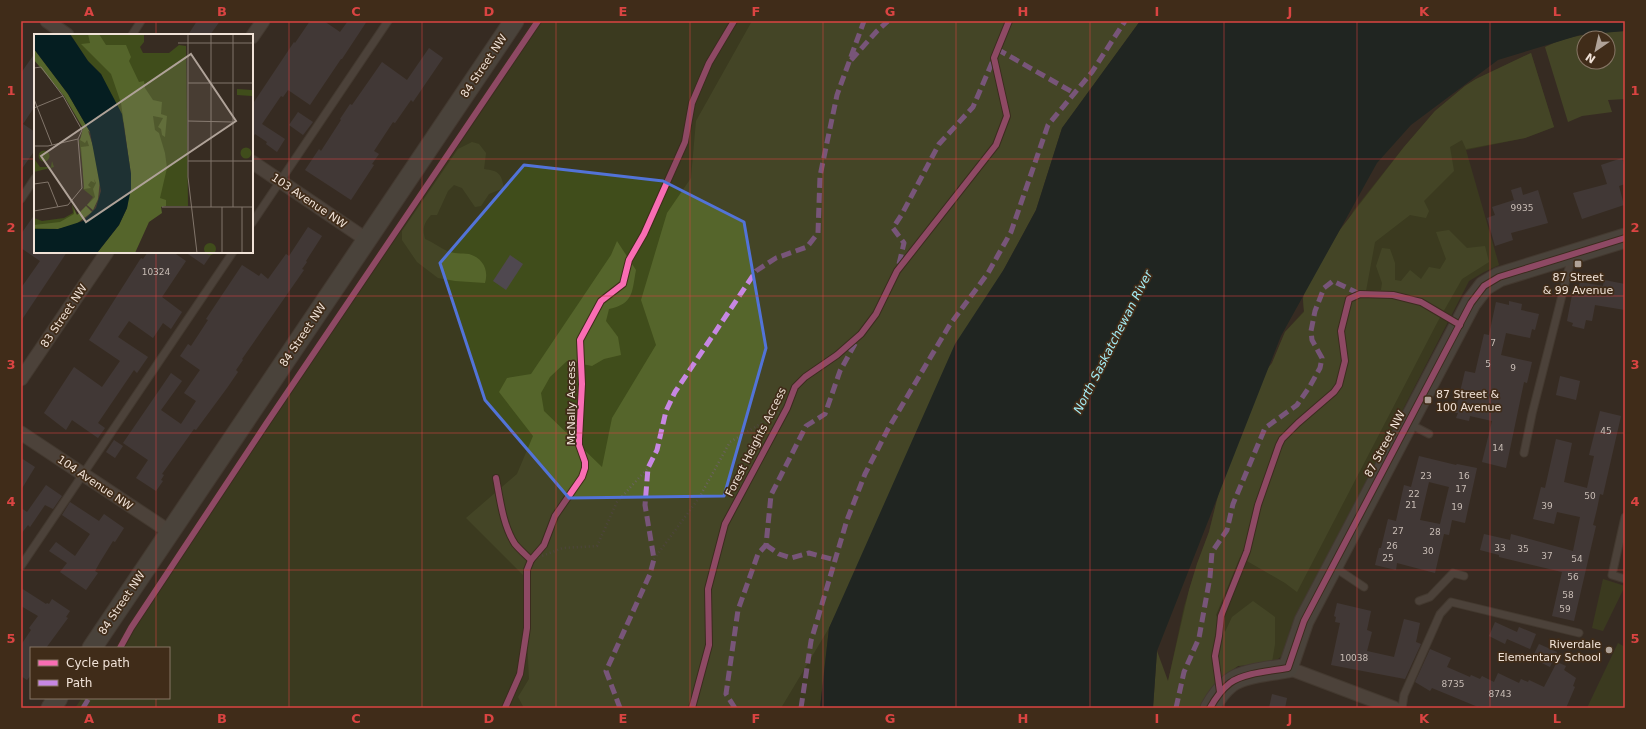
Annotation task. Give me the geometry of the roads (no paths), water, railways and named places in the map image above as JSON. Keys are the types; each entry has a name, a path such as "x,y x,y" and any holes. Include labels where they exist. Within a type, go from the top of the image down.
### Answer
{"main road":[{"name":"84 Street NW","path":"93,647 514,21"},
{"name":"87 Street NW","path":"1288,668 1304,621 1332,566 1471,303 1484,286 1499,277 1625,238"},
{"path":"1210,708 1220,692 1231,682 1250,675 1288,668"},
{"path":"51,708 57,699"}],"street":[{"path":"47,21 66,34"},
{"path":"253,36 263,21"},
{"name":"103 Avenue NW","path":"253,163 367,240"},
{"name":"83 Street NW","path":"21,379 106,253"},
{"name":"104 Avenue NW","path":"21,433 170,532"},
{"path":"1288,668 1394,708"}],"lane":[{"path":"133,34 141,21"},
{"path":"253,222 388,21"},
{"path":"21,198 34,179"},
{"path":"21,566 232,253"},
{"path":"1524,453 1532,414 1573,254"},
{"path":"1408,423 1429,434"},
{"path":"1625,517 1612,575 1625,580"},
{"path":"1332,566 1364,587"},
{"path":"1419,600 1430,597 1453,573 1464,576"},
{"path":"1402,708 1404,695 1440,614 1451,602 1579,633"}],"water":[{"name":"North Saskatchewan River","path":"1140,21 1625,21 1625,31 1576,30 1576,36 1498,60 1411,125 1377,163 1281,336 1157,651 1153,708 820,708 829,628 955,344 1004,269 1036,210 1062,128"}],"place":[{"name":"87 Street & 99 Avenue","path":"1578,264"},
{"name":"87 Street & 100 Avenue","path":"1428,400"},
{"name":"Riverdale Elementary School","path":"1609,650"}]}
